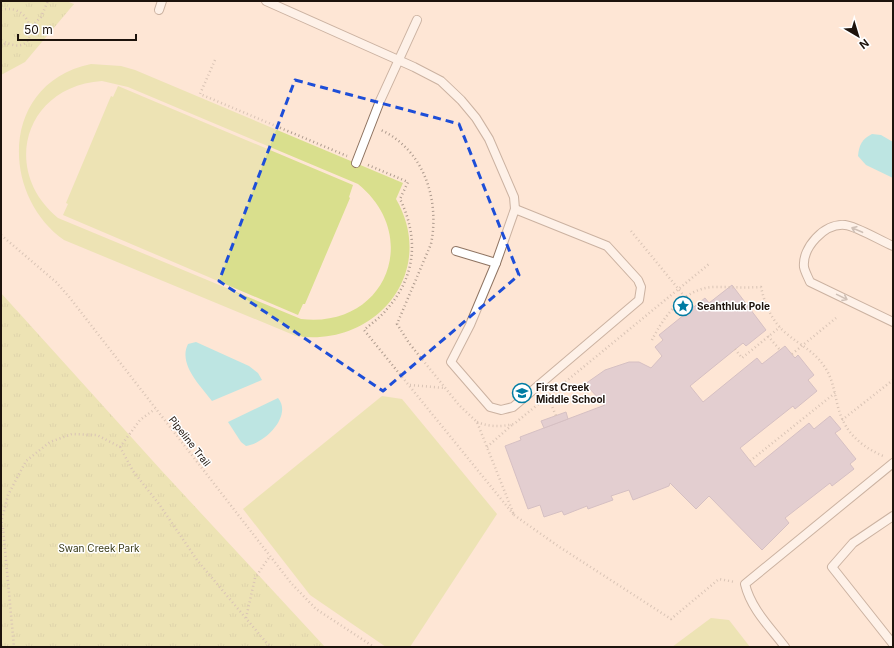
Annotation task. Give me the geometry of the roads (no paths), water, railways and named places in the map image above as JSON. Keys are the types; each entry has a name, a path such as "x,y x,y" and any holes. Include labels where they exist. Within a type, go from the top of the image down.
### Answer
{"lane":[{"path":"159,10 162,1"},
{"path":"266,1 399,60 441,81 461,100 476,118 489,139 514,197 515,209 496,263 470,325 451,362 490,407 501,410 513,407 640,300 641,287 638,280 607,246 515,209"},
{"path":"356,162 417,20"},
{"path":"893,246 845,225 832,226 818,236 806,252 804,268 810,282 893,322"},
{"path":"456,251 496,263"},
{"path":"785,647 748,597 745,584 893,463"},
{"path":"893,516 853,543 832,567 893,644"}],"water":[{"path":"872,134 881,135 893,142 893,178 866,165 858,156 862,143"},
{"path":"196,342 249,366 258,373 262,380 212,401 196,381 188,367 186,352 188,344"},
{"path":"278,398 282,405 282,413 279,421 268,435 253,444 246,446 241,442 228,422"}],"place":[{"name":"Seahthluk Pole","path":"683,306"},
{"name":"First Creek Middle School","path":"522,393"}],"park label":[{"name":"Swan Creek Park","path":"99,548"}]}
